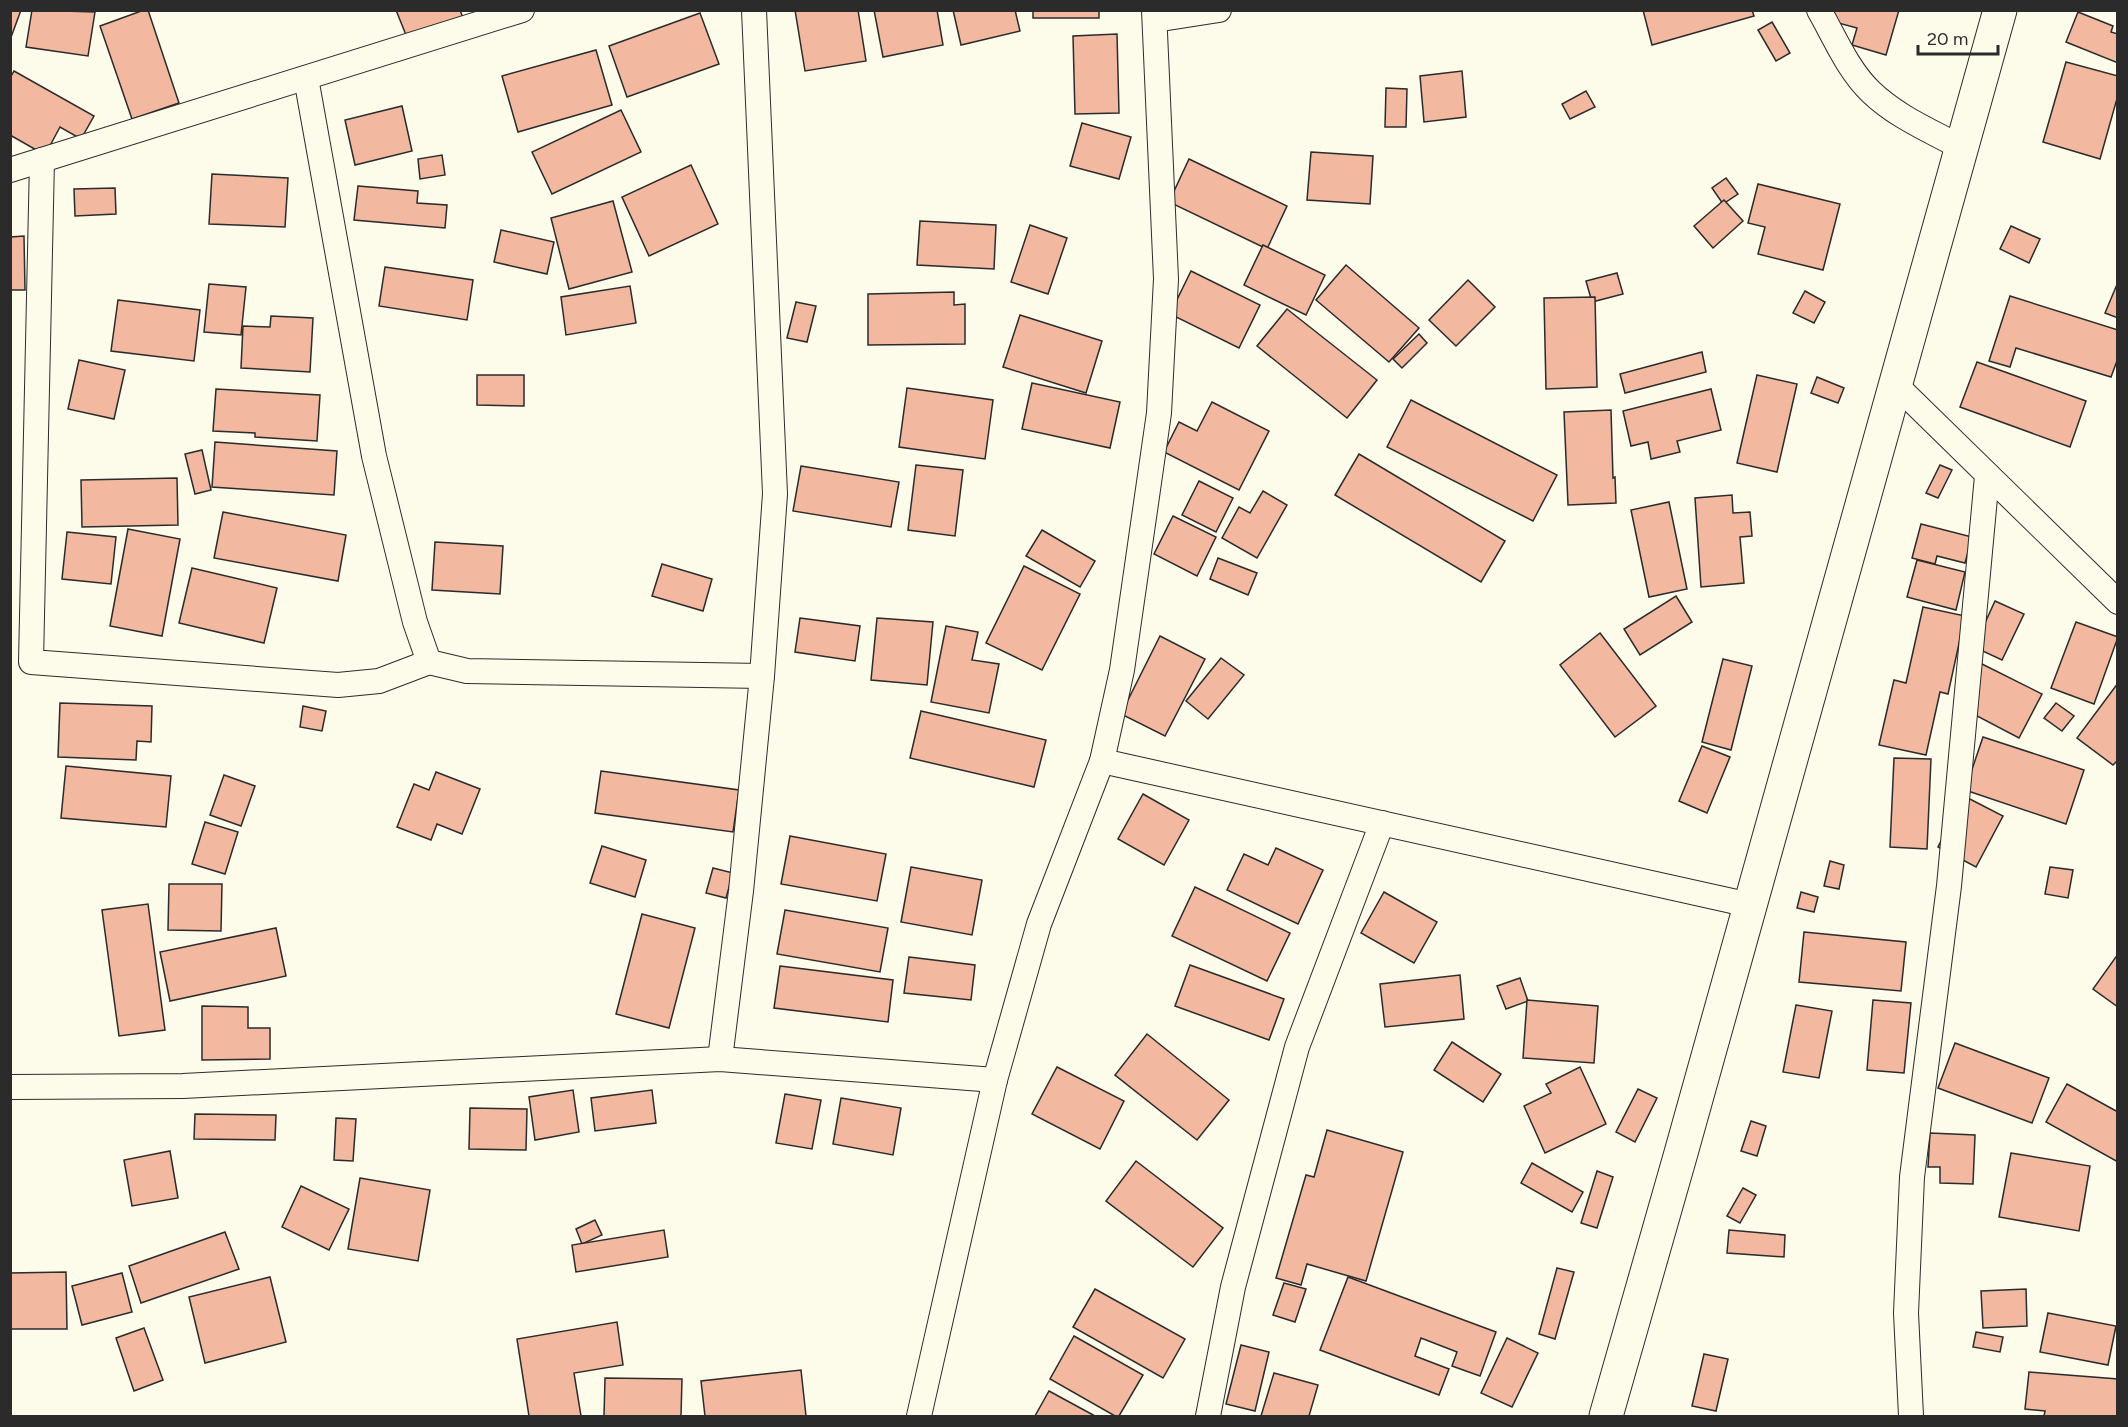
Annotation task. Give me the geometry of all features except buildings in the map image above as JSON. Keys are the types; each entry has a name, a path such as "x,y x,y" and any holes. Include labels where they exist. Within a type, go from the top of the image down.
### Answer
{"main road":[{"path":"1606,1416 2000,10"}],"street":[{"path":"10,170 522,10"},
{"path":"720,1059 741,891 762,676 775,495 754,10"},
{"path":"920,1416 995,1080 1039,924 1102,761 1122,670 1159,413 1166,279 1154,15 1219,10"},
{"path":"1820,10 1850,67 1871,92 1900,115 1962,148"},
{"path":"306,78 374,456 415,622 429,662"},
{"path":"42,160 31,662 338,685 379,681 429,662 467,671 762,676"},
{"path":"1896,385 2118,602"},
{"path":"1911,1416 1906,1312 1912,1177 1949,886 1988,476"},
{"path":"1102,761 1750,905"},
{"path":"1208,1416 1233,1287 1297,1047 1382,823"},
{"path":"10,1087 183,1086 720,1059 995,1080"}]}
